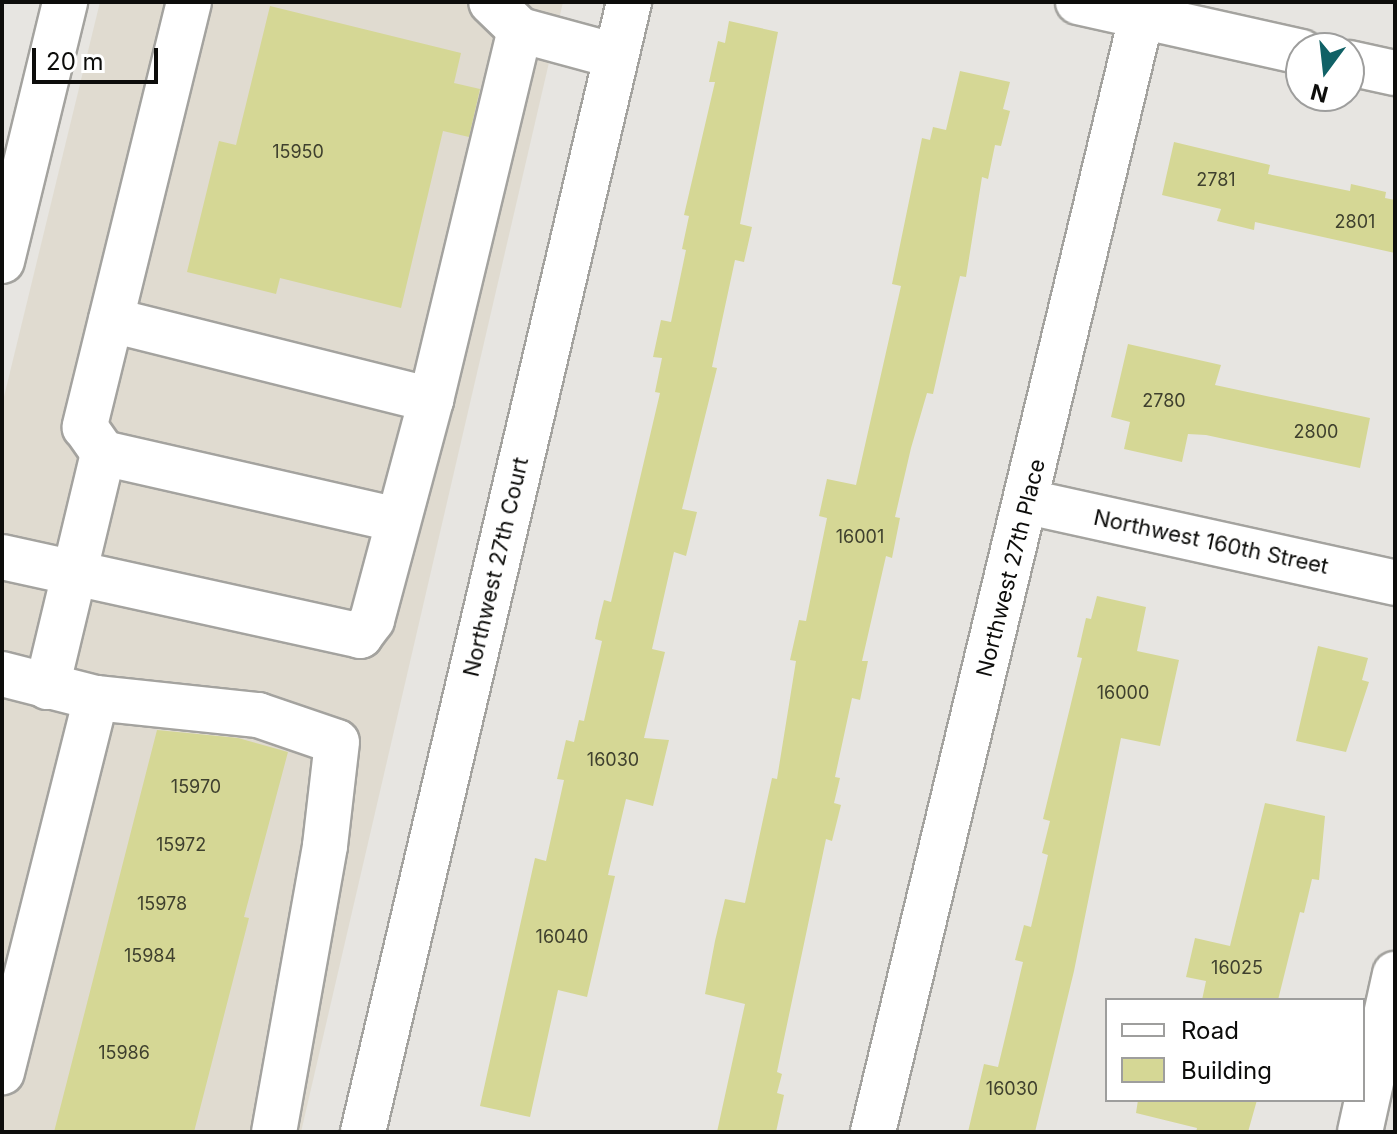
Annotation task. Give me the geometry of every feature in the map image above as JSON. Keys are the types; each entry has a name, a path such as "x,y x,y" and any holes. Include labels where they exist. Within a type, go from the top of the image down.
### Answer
{"street":[{"path":"2,261 65,2"},
{"path":"189,2 85,427 103,453 397,520"},
{"name":"Northwest 27th Court","path":"363,1132 629,2"},
{"path":"1078,2 1143,9 1285,48"},
{"name":"Northwest 27th Place","path":"873,1132 1028,502 1143,9"},
{"path":"2,557 360,636 372,620 431,400 505,16 616,56"},
{"path":"1365,66 1395,73"},
{"path":"111,320 431,400"},
{"path":"47,687 103,453"},
{"name":"Northwest 160th Street","path":"1028,502 1395,583"},
{"path":"2,674 96,698 258,715 337,742 325,846 274,1132"},
{"path":"2,1072 96,698"},
{"path":"1360,1132 1395,974"}],"shaded area":[{"path":"100,2 563,2 301,1132 2,1132 2,405"}],"building":[{"path":"270,6 461,53 454,83 480,89 469,137 443,131 401,308 280,278 276,294 187,272 219,141 236,145"},
{"path":"729,21 778,32 740,224 752,227 744,262 735,260 712,367 717,368 682,509 697,512 686,556 674,552 652,649 665,652 644,738 669,740 653,806 626,799 608,875 615,876 587,997 558,990 530,1117 480,1106 535,858 546,861 564,780 557,779 566,740 574,742 579,720 584,721 602,641 595,639 599,620 604,600 611,602 660,393 655,392 662,358 653,357 661,320 671,322 686,250 682,249 689,216 684,215 715,82 709,82 718,41 725,43"},
{"path":"960,71 1010,82 1003,109 1010,111 1001,146 995,145 988,179 982,177 966,277 960,276 933,394 927,393 911,448 895,517 900,518 892,558 886,556 862,661 868,661 860,700 852,698 835,777 840,778 834,803 841,805 832,841 826,839 777,1072 782,1074 777,1093 784,1095 776,1132 717,1132 745,1004 705,994 715,941 725,899 745,903 772,778 777,779 796,661 790,660 799,620 806,621 827,518 819,516 827,479 856,485 901,286 892,284 922,138 930,140 933,127 946,130"},
{"path":"1174,142 1270,165 1268,174 1350,191 1351,184 1386,192 1385,198 1395,200 1395,253 1255,222 1254,230 1217,221 1221,209 1162,195"},
{"path":"1128,344 1221,365 1215,385 1370,418 1360,468 1206,435 1188,434 1182,462 1124,449 1130,422 1111,417"},
{"path":"1097,596 1146,607 1137,651 1179,660 1160,746 1121,738 1074,971 1035,1132 968,1132 984,1064 998,1067 1011,1013 1023,962 1015,960 1024,925 1031,927 1048,855 1042,853 1050,821 1043,819 1082,658 1077,657 1086,618 1091,619"},
{"path":"1318,646 1368,658 1362,680 1369,682 1346,752 1296,741"},
{"path":"157,730 238,738 288,752 244,917 249,918 194,1132 54,1132"},
{"path":"1265,803 1325,816 1319,880 1312,879 1304,913 1300,912 1278,998 1202,998 1206,981 1186,977 1195,938 1230,946"},
{"path":"1138,1102 1256,1102 1248,1132 1196,1132 1197,1128 1136,1113"}]}
